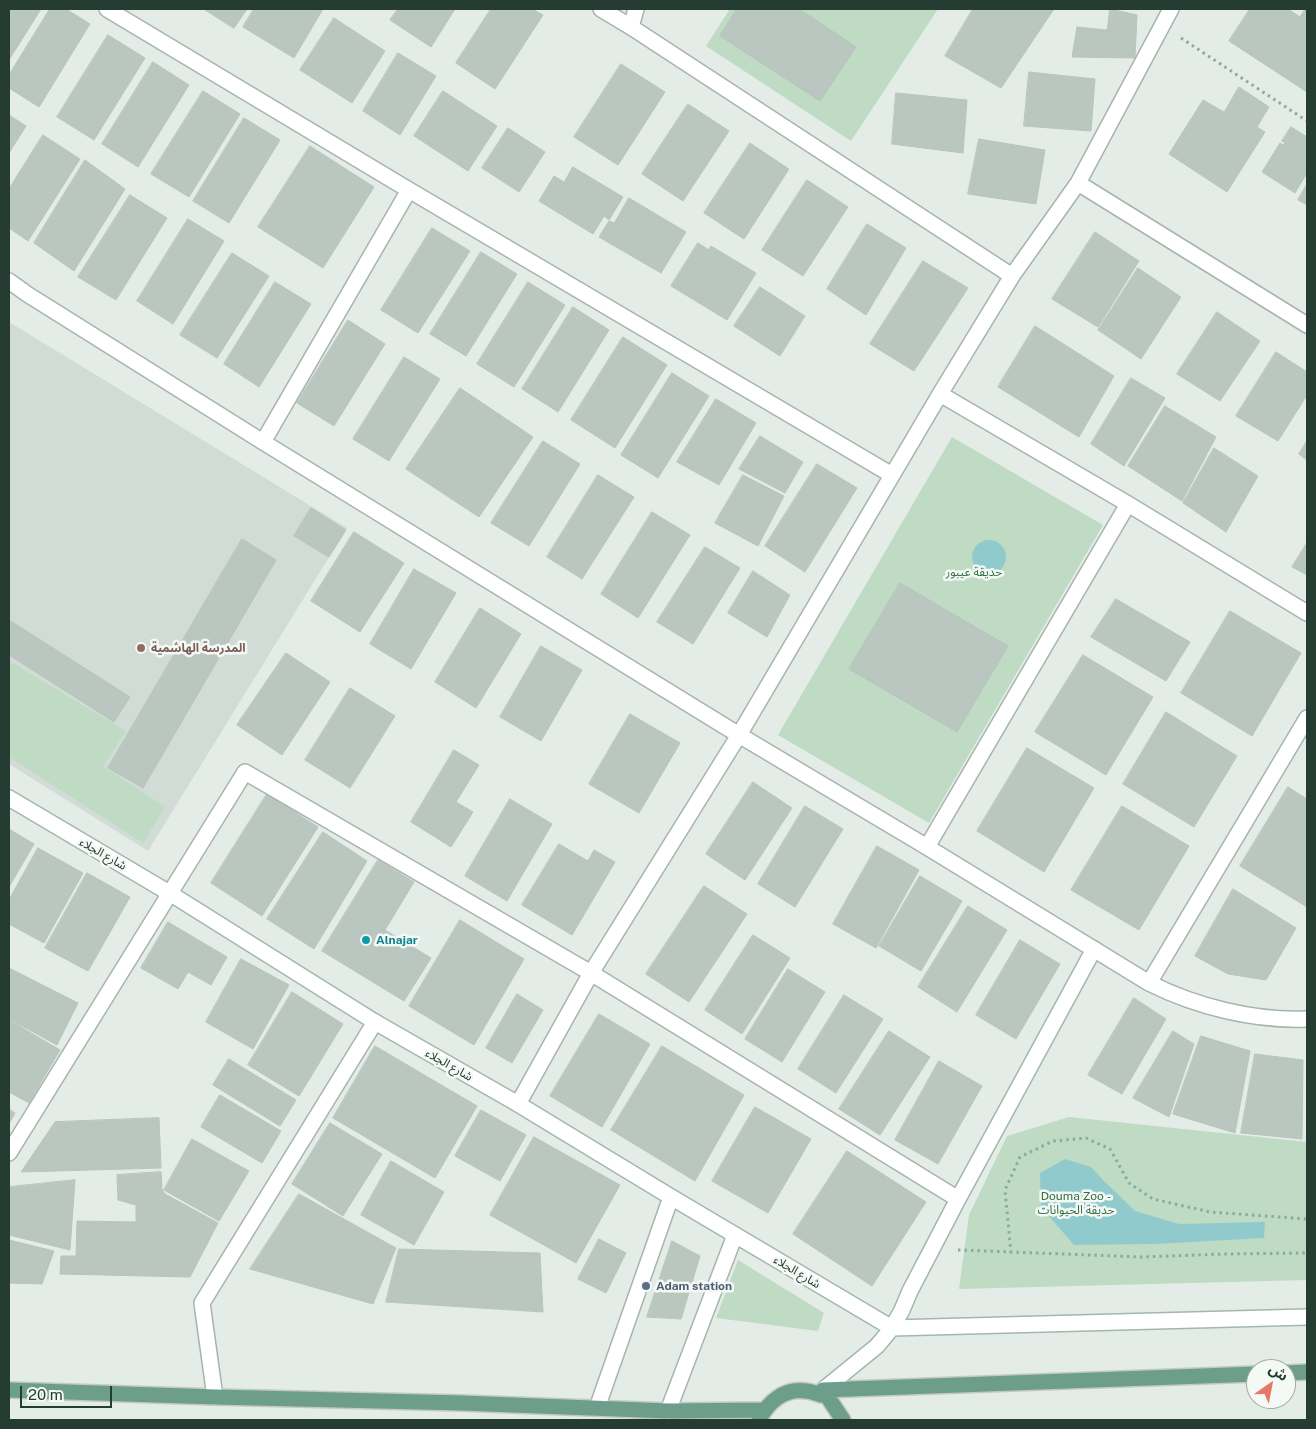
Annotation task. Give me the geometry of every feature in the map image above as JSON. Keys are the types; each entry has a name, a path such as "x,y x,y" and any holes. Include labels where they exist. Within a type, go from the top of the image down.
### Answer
{"main road":[{"path":"823,1390 1246,1374"},
{"path":"9,1390 597,1408 762,1415 776,1399 790,1392 806,1390 821,1395 823,1390"},
{"path":"823,1390 843,1420"}],"street":[{"path":"108,9 409,190 892,475"},
{"path":"601,9 1012,276"},
{"path":"631,27 636,9"},
{"path":"518,1104 591,973 739,735 940,394 1012,276 1078,183 1171,9"},
{"path":"1078,183 1306,323"},
{"path":"263,442 409,190"},
{"path":"9,281 263,442 739,735 1149,983 1170,994 1230,1012 1284,1020 1307,1019"},
{"path":"940,394 1128,504 1307,613"},
{"path":"927,847 1128,504"},
{"path":"1149,983 1307,718"},
{"path":"9,1153 245,772 591,973 958,1199"},
{"name":"شارع الجلاء","path":"9,798 171,894 375,1022 518,1104 670,1197 892,1328"},
{"path":"823,1390 877,1346 892,1328 958,1199 1094,949"},
{"path":"215,1397 202,1303 375,1022"},
{"path":"597,1408 670,1197"},
{"path":"668,1411 735,1235"},
{"path":"892,1328 1307,1316"}],"path":[{"path":"1162,25 1307,121"},
{"path":"1011,1253 1005,1190 1020,1158 1053,1142 1086,1138 1110,1149 1129,1183 1153,1199 1210,1212 1307,1219"},
{"path":"932,1248 1142,1258 1224,1254 1307,1253"}],"shaded area":[{"name":"المدرسة الهاشمية","path":"9,322 347,528 148,851 9,764"}],"green space":[{"path":"730,9 938,9 851,141 706,46"},
{"name":"حديقة عيبور","path":"952,437 1103,525 929,823 778,735"},
{"path":"9,661 126,731 103,766 165,807 143,843 9,757"},
{"name":"Douma Zoo - حديقة الحيوانات","path":"1069,1117 1307,1142 1307,1280 959,1289 969,1215 1007,1136"},
{"path":"738,1260 824,1313 818,1331 716,1318"}],"water":[{"path":"989,540 996,541 1001,545 1005,550 1005,564 1001,569 996,573 989,574 982,573 977,569 973,564 972,557 973,550 977,545 982,541"},
{"path":"1065,1159 1091,1167 1135,1211 1179,1224 1265,1222 1264,1238 1154,1244 1074,1245 1041,1207 1040,1173"}],"building":[{"path":"9,9 41,9 9,60"},
{"path":"50,9 66,9 90,24 39,107 9,88 9,75"},
{"path":"204,9 247,9 234,28"},
{"path":"254,9 323,9 294,58 243,27"},
{"path":"398,9 455,9 431,47 390,20"},
{"path":"491,9 532,9 543,15 495,89 456,63"},
{"path":"737,9 799,9 856,47 820,101 720,36"},
{"path":"973,9 1054,9 1001,88 945,56"},
{"path":"1110,9 1137,15 1135,58 1072,57 1077,27 1107,30"},
{"path":"1250,9 1288,9 1300,17 1305,9 1307,9 1307,92 1229,41"},
{"path":"334,18 385,51 352,103 300,70"},
{"path":"108,35 145,58 94,140 57,117"},
{"path":"398,53 436,76 400,135 363,111"},
{"path":"153,62 189,85 138,167 102,144"},
{"path":"621,64 665,92 618,165 574,137"},
{"path":"1029,72 1095,79 1091,131 1024,126"},
{"path":"1239,87 1269,107 1257,127 1265,132 1227,192 1169,154 1203,100 1224,112"},
{"path":"203,91 240,114 189,197 151,174"},
{"path":"443,91 497,126 468,171 414,136"},
{"path":"896,93 967,100 963,153 892,144"},
{"path":"688,104 729,131 683,201 642,174"},
{"path":"9,115 26,126 9,153"},
{"path":"244,118 280,140 229,223 193,201"},
{"path":"1291,127 1307,137 1307,173 1295,193 1262,172 1280,143 1283,145 1285,143 1282,141"},
{"path":"508,128 545,152 519,192 482,168"},
{"path":"43,135 80,159 28,241 9,228 9,189"},
{"path":"979,139 1045,150 1036,204 968,194"},
{"path":"750,143 789,169 744,239 704,213"},
{"path":"310,146 374,187 323,268 258,227"},
{"path":"85,160 125,189 74,271 34,243"},
{"path":"573,167 623,197 609,220 604,216 593,234 539,201 554,176 564,182"},
{"path":"807,180 848,207 803,276 762,250"},
{"path":"1307,184 1307,205 1298,200"},
{"path":"130,195 167,218 116,300 78,277"},
{"path":"629,198 686,232 661,273 599,237 609,221 614,223"},
{"path":"188,219 224,241 173,324 137,301"},
{"path":"867,224 906,248 866,315 827,289"},
{"path":"432,228 470,251 418,333 381,310"},
{"path":"1095,232 1139,261 1098,327 1052,299"},
{"path":"698,243 709,250 711,246 756,273 727,320 671,286","holes":["720,270 726,273 708,303 702,299"]},
{"path":"481,252 517,274 466,356 430,334"},
{"path":"232,253 269,276 217,358 180,335"},
{"path":"923,261 968,288 914,371 870,344"},
{"path":"1138,268 1181,297 1141,359 1098,330"},
{"path":"720,270 726,273 708,303 702,299"},
{"path":"275,282 311,304 259,387 224,364"},
{"path":"528,282 565,305 514,387 477,364"},
{"path":"760,287 805,316 780,356 734,326"},
{"path":"573,307 609,330 558,412 522,389"},
{"path":"1217,312 1260,341 1220,401 1177,374"},
{"path":"348,320 385,344 334,426 297,403"},
{"path":"1035,326 1114,376 1079,437 998,387"},
{"path":"623,337 667,365 615,448 571,420"},
{"path":"1276,352 1307,372 1307,395 1278,441 1236,416"},
{"path":"404,357 440,379 389,461 353,439"},
{"path":"672,373 709,396 658,478 621,455"},
{"path":"1131,378 1165,398 1124,466 1091,444"},
{"path":"460,388 533,437 479,517 406,469"},
{"path":"716,399 756,423 719,485 677,462"},
{"path":"1165,406 1216,437 1182,501 1128,466"},
{"path":"760,436 803,462 785,493 739,469"},
{"path":"543,441 580,464 529,546 491,523"},
{"path":"1307,441 1307,460 1299,454"},
{"path":"1214,448 1258,476 1226,532 1183,503"},
{"path":"817,464 857,488 805,572 765,546"},
{"path":"598,475 634,497 582,579 547,557"},
{"path":"743,475 784,496 758,546 715,523"},
{"path":"311,508 346,530 329,557 294,536"},
{"path":"652,512 690,535 638,618 601,594"},
{"path":"354,532 404,563 360,632 311,601"},
{"path":"242,539 276,560 143,788 108,768"},
{"path":"1307,543 1307,575 1292,567"},
{"path":"705,547 740,568 693,644 657,622"},
{"path":"414,569 456,593 411,669 370,644"},
{"path":"753,571 790,595 767,637 728,613"},
{"path":"900,583 1008,646 957,732 849,669"},
{"path":"1116,599 1190,642 1166,681 1091,637"},
{"path":"480,608 521,634 476,708 435,682"},
{"path":"1230,611 1301,653 1252,736 1181,693"},
{"path":"9,620 130,697 114,722 9,655"},
{"path":"541,646 582,670 541,741 500,717"},
{"path":"286,653 330,682 282,755 237,725"},
{"path":"1083,655 1153,697 1106,775 1035,732"},
{"path":"350,688 395,716 350,788 305,760"},
{"path":"1166,712 1237,756 1194,827 1123,784"},
{"path":"630,714 680,743 639,813 589,784"},
{"path":"1027,748 1094,788 1044,872 977,831"},
{"path":"454,750 479,765 456,802 473,812 451,847 411,822"},
{"path":"753,782 792,808 745,880 706,854"},
{"path":"1288,787 1307,799 1307,907 1240,866"},
{"path":"267,794 318,827 262,916 211,883"},
{"path":"510,799 552,824 507,901 465,876"},
{"path":"805,806 843,829 795,907 758,884"},
{"path":"1122,806 1189,846 1139,930 1071,890"},
{"path":"9,829 34,844 9,887"},
{"path":"323,832 367,861 314,949 267,919"},
{"path":"559,844 588,861 594,850 615,862 572,935 522,905"},
{"path":"877,846 919,870 876,948 833,924"},
{"path":"38,848 83,873 44,943 9,924 9,900"},
{"name":"Alnajar","path":"378,860 414,882 385,930 431,958 404,1001 322,951"},
{"path":"87,873 130,897 88,971 45,948"},
{"path":"920,876 962,901 921,971 879,946"},
{"path":"704,886 747,914 689,1002 646,974"},
{"path":"1233,889 1296,928 1266,980 1228,974 1195,956"},
{"path":"968,906 1007,930 957,1012 918,987"},
{"path":"460,920 524,959 474,1045 409,1006"},
{"path":"168,922 227,957 211,985 188,972 178,989 141,968"},
{"path":"753,935 790,958 742,1034 705,1010"},
{"path":"1020,940 1060,964 1016,1039 976,1015"},
{"path":"241,959 289,985 253,1049 206,1022"},
{"path":"9,968 78,1003 57,1045 9,1019"},
{"path":"788,969 825,992 782,1062 745,1039"},
{"path":"292,992 343,1024 299,1096 248,1065"},
{"path":"517,994 543,1010 512,1063 486,1048"},
{"path":"844,995 883,1019 836,1093 798,1069"},
{"path":"1134,998 1166,1019 1122,1094 1088,1075"},
{"path":"599,1014 650,1044 602,1127 550,1096"},
{"path":"9,1020 60,1050 29,1103 9,1092"},
{"path":"889,1031 930,1057 880,1135 839,1109"},
{"path":"1173,1031 1194,1044 1169,1117 1133,1098"},
{"path":"1201,1036 1250,1051 1235,1133 1173,1114"},
{"path":"375,1046 477,1106 435,1178 333,1118"},
{"path":"662,1046 744,1095 695,1181 611,1130"},
{"path":"1255,1054 1303,1060 1302,1139 1241,1133"},
{"path":"229,1059 296,1100 280,1126 213,1085"},
{"path":"939,1061 982,1086 938,1164 895,1140"},
{"path":"220,1095 281,1131 262,1163 201,1127"},
{"path":"755,1107 811,1139 768,1213 712,1181"},
{"path":"9,1109 15,1113 9,1124"},
{"path":"481,1110 526,1135 500,1181 455,1156"},
{"path":"159,1118 161,1168 21,1172 55,1122"},
{"path":"330,1123 382,1154 343,1216 292,1184"},
{"path":"534,1137 620,1185 576,1263 490,1215"},
{"path":"192,1139 249,1171 219,1221 164,1190"},
{"path":"847,1151 926,1202 872,1286 793,1234"},
{"path":"391,1161 444,1192 414,1245 361,1215"},
{"path":"161,1172 162,1189 165,1194 218,1223 190,1277 60,1274 61,1256 76,1256 77,1221 136,1222 136,1205 118,1200 117,1175"},
{"path":"75,1180 70,1250 9,1235 10,1187"},
{"path":"299,1194 396,1248 373,1304 250,1269"},
{"path":"599,1239 626,1253 606,1293 578,1279"},
{"path":"9,1240 54,1251 42,1284 9,1283"},
{"path":"672,1241 700,1256 681,1319 647,1317"},
{"path":"399,1249 540,1253 543,1312 386,1302"}],"place":[{"name":"المدرسة الهاشمية","path":"141,648"},
{"name":"Alnajar","path":"366,940"},
{"name":"Adam station","path":"646,1286"}]}
